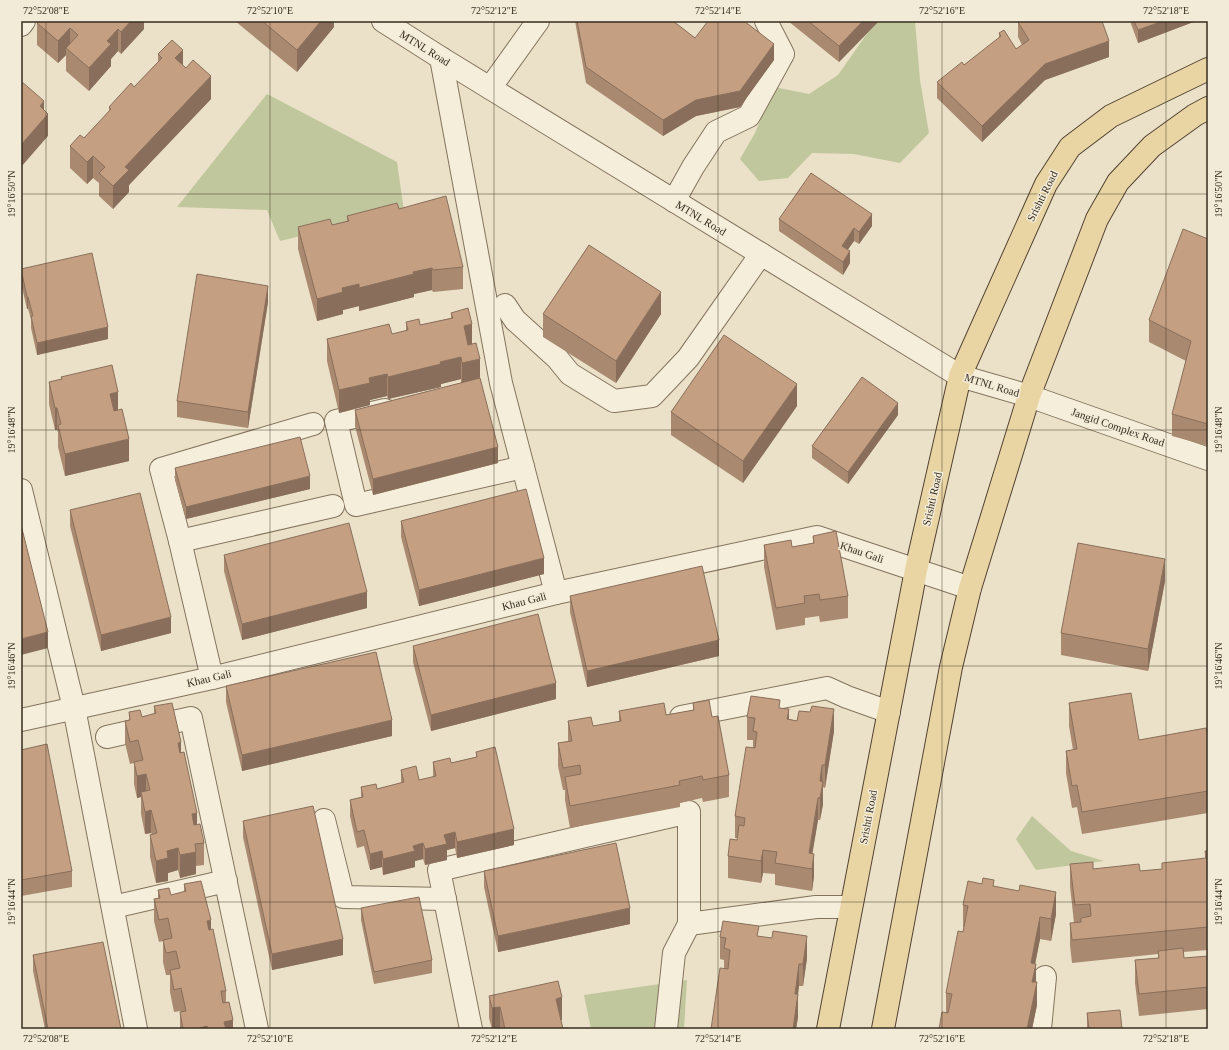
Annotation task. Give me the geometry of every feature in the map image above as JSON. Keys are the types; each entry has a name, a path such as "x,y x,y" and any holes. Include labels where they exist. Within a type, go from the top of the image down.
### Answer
{"main road":[{"name":"Srishti Road","path":"828,1029 916,570 960,376 1046,184 1070,147 1111,116 1208,69"},
{"path":"883,1029 951,667 970,588 1028,396 1097,219 1118,182 1152,146 1195,115 1208,108"}],"street":[{"path":"21,25 24,21"},
{"name":"MTNL Road","path":"383,21 960,376 1028,396"},
{"path":"490,88 538,21"},
{"path":"674,201 716,132 749,116 783,54 766,21"},
{"path":"441,58 491,385 523,467 556,593"},
{"path":"505,305 516,320 557,358 570,374 614,401 652,396 688,358 761,254"},
{"name":"Jangid Complex Road","path":"1028,396 1208,459"},
{"path":"405,405 336,421 356,505 523,467"},
{"path":"212,678 180,541 161,469 313,424"},
{"path":"21,490 74,708 136,1029"},
{"path":"180,541 333,506"},
{"name":"Khau Gali","path":"21,720 212,678 556,593 817,537 970,588"},
{"path":"659,722 827,688 889,712"},
{"path":"107,737 191,718 257,1029"},
{"path":"471,1029 439,870 689,812 689,924 674,953 666,1029"},
{"path":"324,820 343,897 445,899"},
{"path":"113,907 226,881"},
{"path":"689,924 816,907 851,907"},
{"path":"1040,1029 1046,977"}],"green space":[{"path":"878,21 915,21 920,80 929,133 900,163 854,154 812,153 788,178 759,181 740,159 755,133 774,87 809,94 838,75 866,35"},
{"path":"267,94 397,162 404,211 280,241 267,210 177,207"},
{"path":"1032,816 1071,851 1104,861 1036,870 1016,839"},
{"path":"687,980 684,1029 591,1029 584,995"}],"building":[{"path":"39,21 131,21 121,32 118,29 107,41 111,44 89,68 66,48 78,35 70,28 58,41 37,23"},
{"path":"262,21 321,21 297,50"},
{"path":"577,21 673,21 695,38 708,21 744,21 774,44 740,91 696,100 663,120 586,67"},
{"path":"808,21 863,21 839,46"},
{"path":"1102,21 1109,41 1045,64 982,126 937,82 962,62 964,65 1001,36 999,33 1004,30 1016,49 1029,40 1018,22"},
{"path":"1134,21 1163,21 1138,30"},
{"path":"172,40 183,50 175,58 186,68 193,60 211,76 125,167 129,170 113,186 99,173 105,167 93,156 87,162 70,146 80,135 84,138 111,109 109,107 131,83 134,87 162,58 158,54"},
{"path":"21,81 44,101 40,106 48,114 21,145"},
{"path":"811,173 872,214 859,232 854,228 842,246 850,251 843,262 779,219"},
{"path":"446,196 463,267 433,270 432,268 413,272 414,274 359,288 359,284 342,288 343,292 317,299 298,227 330,219 332,225 349,221 347,216 397,203 399,209"},
{"path":"1183,229 1208,239 1208,424 1172,414 1191,341 1149,320"},
{"path":"589,245 661,292 616,361 543,314"},
{"path":"92,253 108,327 37,343 31,316 33,316 21,269"},
{"path":"197,274 268,286 248,412 177,401"},
{"path":"468,308 472,324 464,326 468,345 476,343 480,359 462,363 461,357 440,362 441,364 388,377 387,374 369,378 370,383 339,390 327,339 389,324 392,334 408,330 406,322 419,319 420,325 453,318 451,313"},
{"path":"724,335 797,384 743,461 671,412"},
{"path":"112,365 118,392 110,394 114,411 122,409 129,439 65,454 58,425 61,424 57,408 55,408 49,382 62,379 61,377"},
{"path":"862,377 898,403 848,472 812,446"},
{"path":"480,378 498,447 373,479 355,410"},
{"path":"300,437 310,476 186,507 175,468"},
{"path":"526,489 544,558 419,590 401,521"},
{"path":"140,493 171,617 101,635 70,510"},
{"path":"349,523 367,592 242,624 224,555"},
{"path":"21,525 48,632 21,639"},
{"path":"836,531 848,596 820,600 819,594 804,596 805,603 776,608 764,545 791,540 792,547 814,543 813,536"},
{"path":"1078,543 1165,559 1148,649 1061,633"},
{"path":"702,566 719,640 587,671 570,596"},
{"path":"538,614 556,683 431,715 413,646"},
{"path":"376,652 392,720 242,755 226,686"},
{"path":"1131,693 1139,740 1206,728 1208,737 1208,791 1082,812 1077,785 1072,786 1066,751 1077,749 1069,703"},
{"path":"751,696 780,700 779,708 789,709 787,719 797,721 799,711 810,712 812,706 834,709 825,765 822,765 820,781 823,782 820,798 818,798 809,853 814,854 812,869 775,863 777,852 763,850 761,861 728,856 730,839 737,840 739,825 744,826 745,818 735,816 746,747 755,748 757,732 753,731 755,718 747,717"},
{"path":"709,700 712,717 718,716 729,775 703,780 702,776 679,781 680,785 570,806 565,777 581,774 580,765 563,768 558,743 572,741 568,721 591,717 593,726 621,721 619,711 664,703 666,715 694,710 693,703"},
{"path":"172,703 181,742 178,743 180,753 184,752 197,813 192,814 194,825 200,824 204,843 195,844 196,852 180,855 178,848 167,851 168,858 156,861 150,835 157,833 151,810 145,812 141,792 150,790 146,774 137,776 134,762 143,760 138,740 130,742 125,721 130,720 129,712 140,710 142,717 156,713 154,706"},
{"path":"47,744 72,871 21,880 21,750"},
{"path":"495,747 514,829 457,842 455,832 444,835 447,844 425,849 423,843 413,846 415,851 383,859 382,851 370,854 364,830 357,832 350,800 363,797 361,787 376,784 377,789 404,782 401,770 416,766 419,780 436,776 433,762 450,758 451,763 477,757 476,752"},
{"path":"313,806 343,939 272,954 243,821"},
{"path":"616,843 630,908 498,936 484,871"},
{"path":"1205,851 1208,851 1208,927 1072,940 1070,923 1081,922 1081,918 1091,916 1090,904 1075,905 1070,864 1093,862 1093,869 1139,864 1140,871 1162,869 1162,863 1206,858"},
{"path":"983,878 994,880 993,886 1019,891 1020,885 1056,892 1051,919 1040,917 1031,963 1036,964 1032,982 1037,982 1027,1029 939,1029 942,1012 948,1013 952,994 946,993 958,931 963,932 968,906 963,905 968,881 982,884"},
{"path":"201,881 211,920 207,921 209,930 213,929 226,991 221,991 223,1003 229,1002 233,1020 224,1022 226,1029 208,1029 207,1026 196,1029 183,1029 180,1012 186,1011 181,988 174,990 170,970 180,968 176,951 166,953 163,940 172,938 168,918 159,920 154,899 160,898 158,890 169,888 171,895 186,891 184,884"},
{"path":"419,897 432,960 374,972 361,908"},
{"path":"723,921 759,926 757,936 772,938 773,931 807,936 803,964 799,964 795,994 798,994 793,1029 711,1029 720,968 728,969 730,950 724,948 726,938 720,937"},
{"path":"103,942 121,1029 48,1029 33,955"},
{"path":"1183,948 1184,958 1208,956 1208,987 1139,994 1135,960 1159,958 1158,951"},
{"path":"558,981 562,997 556,999 563,1029 505,1029 500,1007 492,1008 489,996"},
{"path":"1120,1010 1122,1029 1089,1029 1087,1013"}]}
